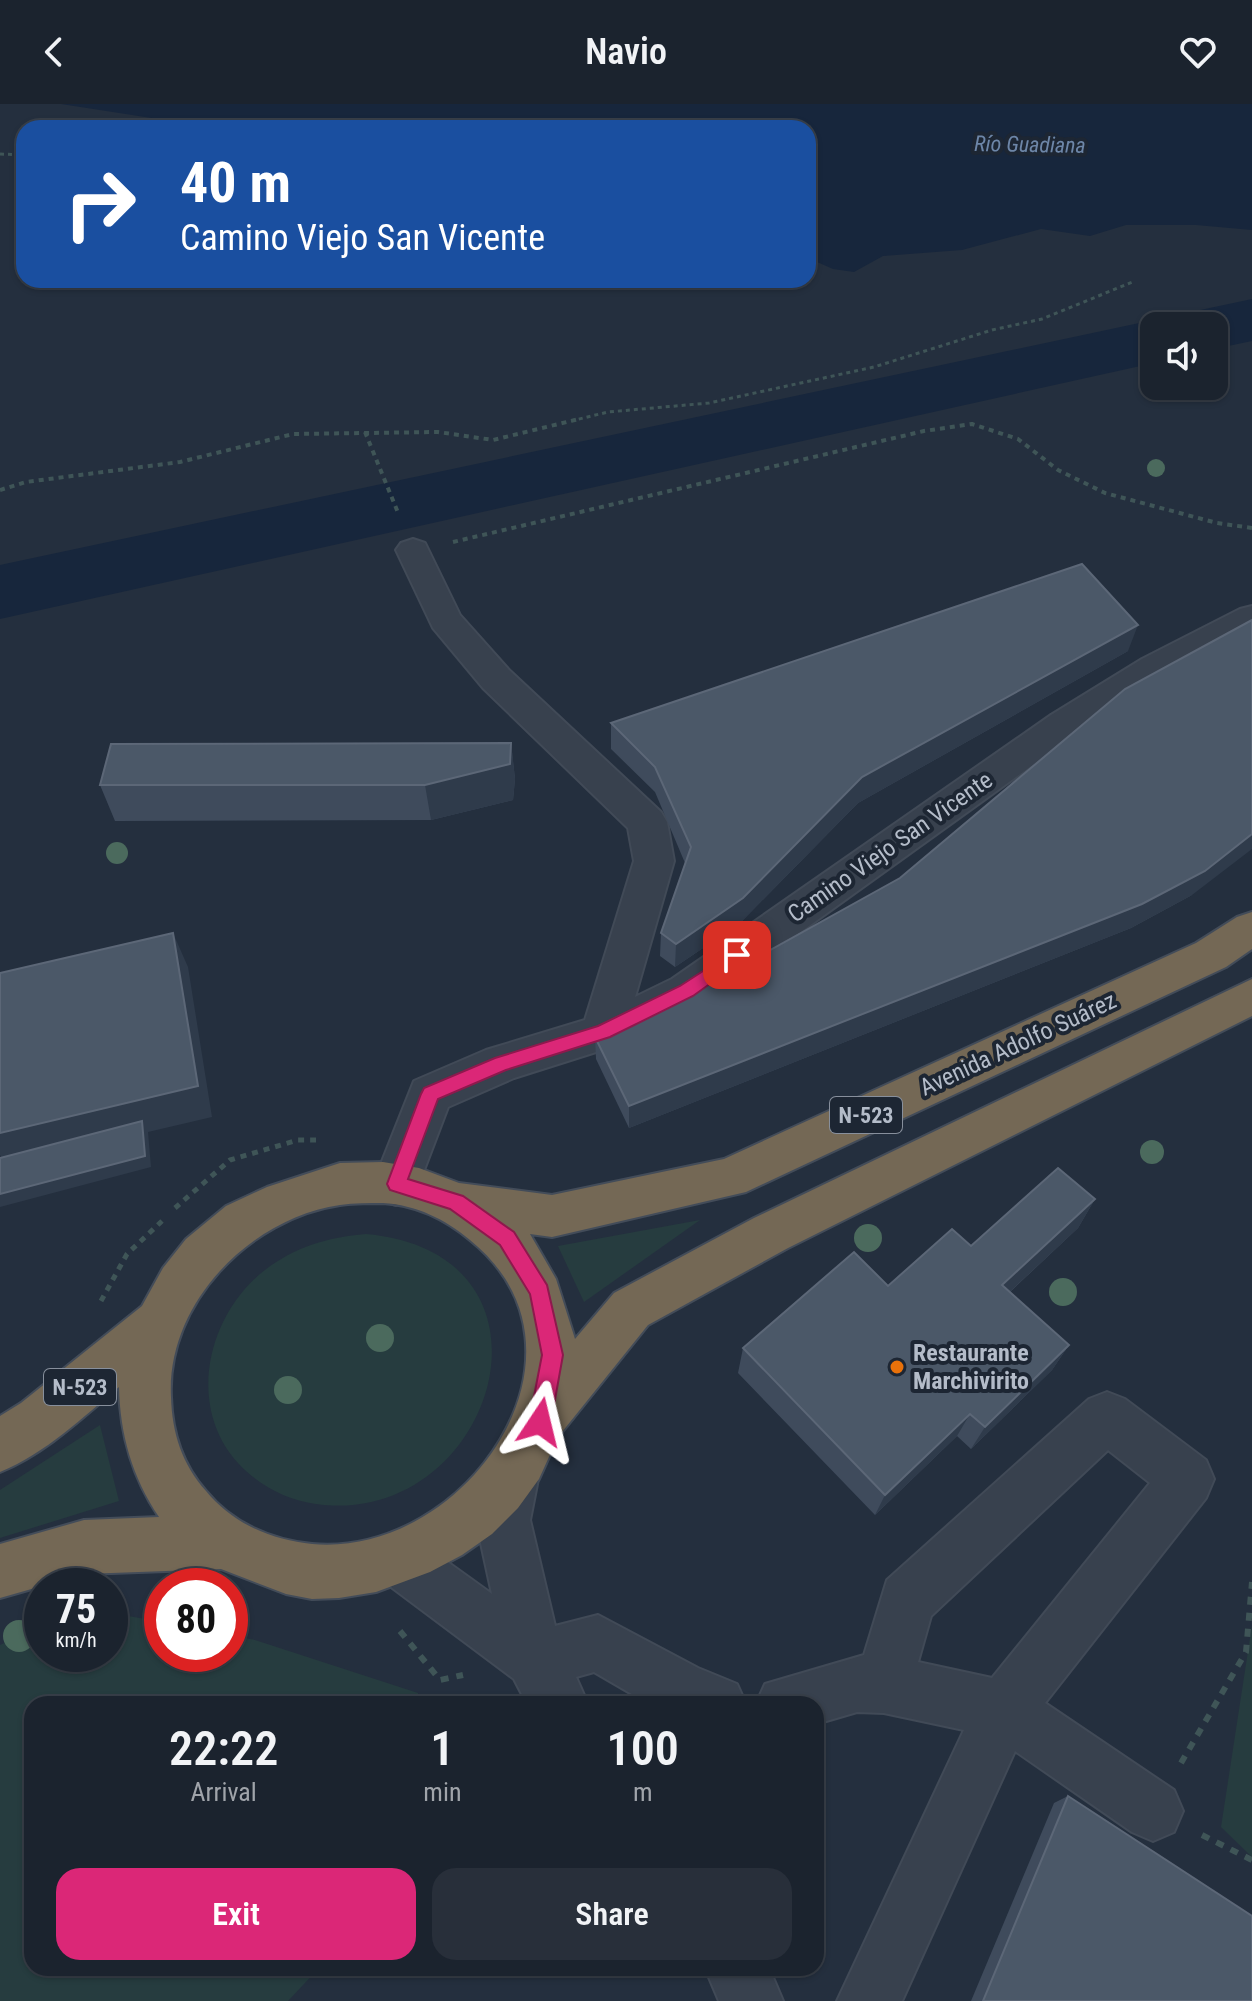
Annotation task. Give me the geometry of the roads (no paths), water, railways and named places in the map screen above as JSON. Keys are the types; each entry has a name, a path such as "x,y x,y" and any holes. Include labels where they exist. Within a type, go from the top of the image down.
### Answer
{"highway":[{"name":"Avenida Adolfo Suárez","path":"456,1202 552,1216 730,1178 1211,955 1252,928"},
{"name":"N-523","path":"540,1422 631,1309 771,1233 1252,996"},
{"path":"340,1184 396,1184 456,1202 507,1239 539,1291 552,1355 540,1422 513,1474 464,1524 398,1559 336,1571 276,1565 222,1542 184,1509 157,1468 144,1420 144,1371 157,1323 188,1271 231,1229 283,1200 340,1184"},
{"name":"N-523","path":"0,1446 39,1421 157,1323"},
{"path":"0,1571 84,1547 222,1542"}],"street":[{"path":"413,550 445,620 496,679 647,822 654,861 603,1032"},
{"name":"Camino Viejo San Vicente","path":"396,1184 430,1094 502,1063 603,1032 687,991 1064,724 1155,668 1252,617"},
{"path":"869,2001 1004,1709 1187,1479 1107,1417 907,1600 884,1684"},
{"path":"513,1474 503,1520 546,1682"},
{"path":"398,1559 546,1682"},
{"path":"546,1682 598,1643 695,1696"},
{"path":"812,1696 857,1683 884,1684 1004,1709 1153,1811"},
{"path":"740,1976 751,2001"}],"water":[{"name":"Río Guadiana","path":"61,104 1252,104 1252,230 1196,225 1126,225 1090,236 1041,229 962,250 883,256 854,272 833,269 816,262 816,120 164,120"},
{"path":"1252,299 1252,341 1228,346 1228,312 1191,312"},
{"path":"1140,323 1140,366 0,619 0,565"}],"place":[{"name":"Restaurante Marchivirito","path":"897,1367"}]}
